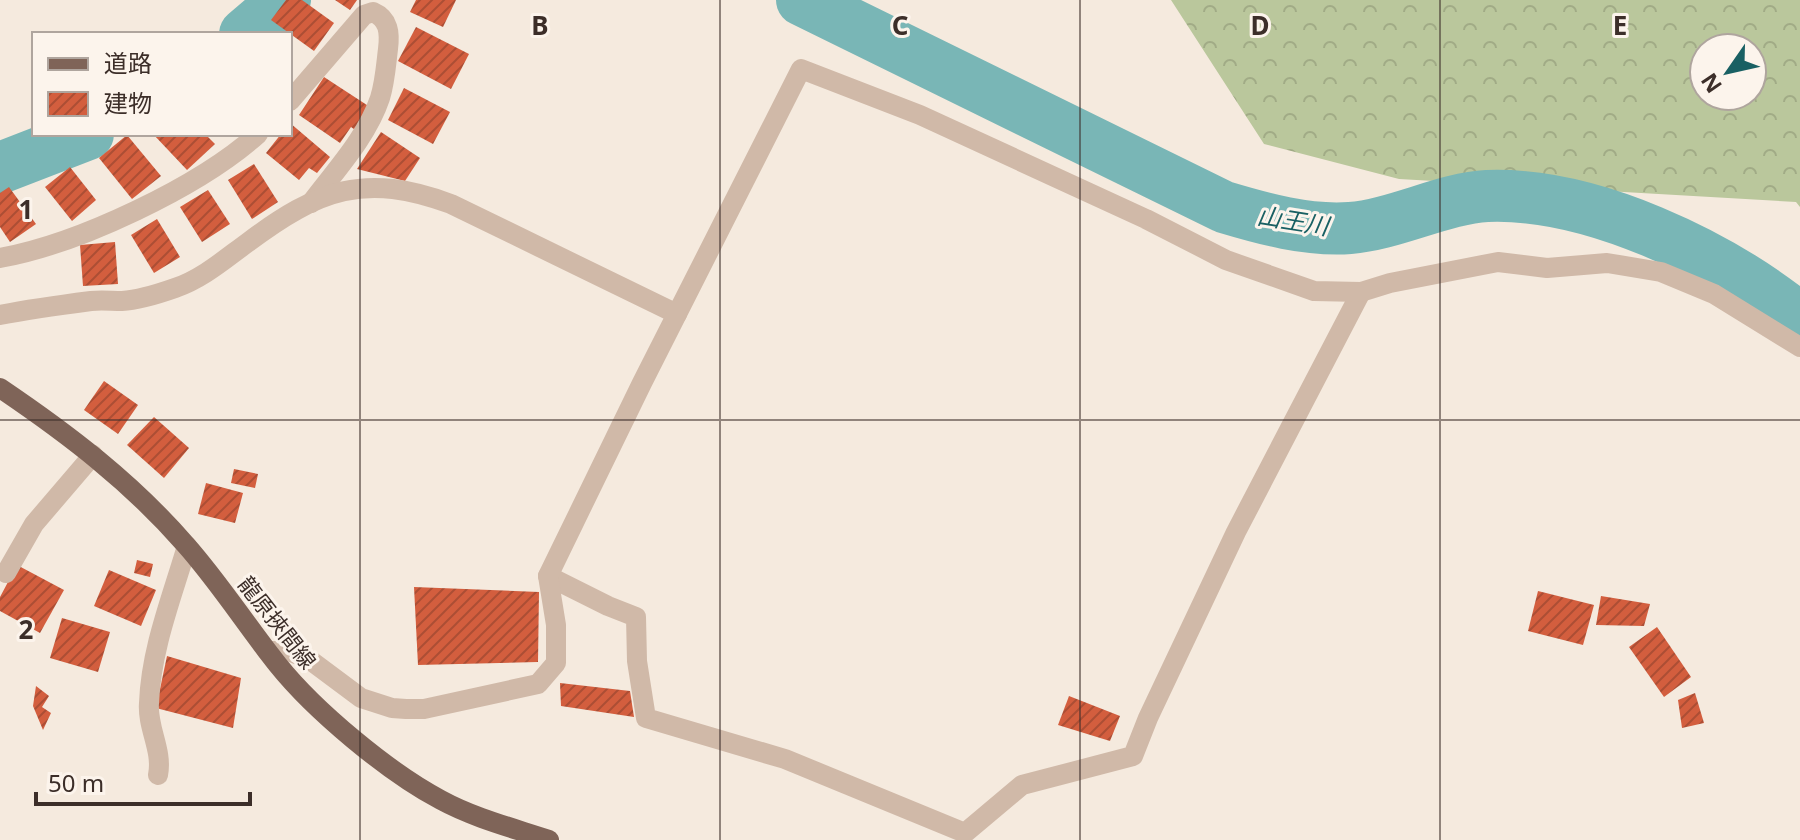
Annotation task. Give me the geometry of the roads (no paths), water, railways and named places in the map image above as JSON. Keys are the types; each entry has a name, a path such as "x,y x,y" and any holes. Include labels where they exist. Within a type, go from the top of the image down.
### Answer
{"main road":[{"name":"龍原挾間線","path":"0,388 48,420 140,496 187,546 267,651 323,712 423,789 462,810 549,840"}],"street":[{"path":"292,99 364,15 373,12 380,15 389,36 380,99 361,136 311,203"},
{"path":"267,651 289,651 310,660 361,698 392,708 424,709 538,684 556,663 556,625 548,576 801,69 920,115 1146,219 1226,260 1314,291 1361,292 1390,283 1498,262 1547,268 1607,263 1661,272 1714,294 1800,347"},
{"path":"0,258 61,241 151,202 226,160 256,136"},
{"path":"0,315 68,304 139,299 179,287 201,276 270,226 311,203 345,190 364,187 399,189 424,195 478,216 677,314"},
{"path":"548,576 636,617 637,661 646,718 785,759 965,833 1022,785 1133,756 1236,532 1361,292"},
{"path":"6,573 34,524 93,455"},
{"path":"158,775 160,755 149,721 150,681 187,546"}],"waterway":[{"name":"山王川","path":"247,32 285,0"},
{"name":"山王川","path":"802,0 1224,207 1286,223 1318,228 1350,228 1384,222 1454,201 1487,196 1527,197 1569,204 1611,216 1693,250 1768,295 1800,319"},
{"name":"山王川","path":"0,168 83,136"}]}
